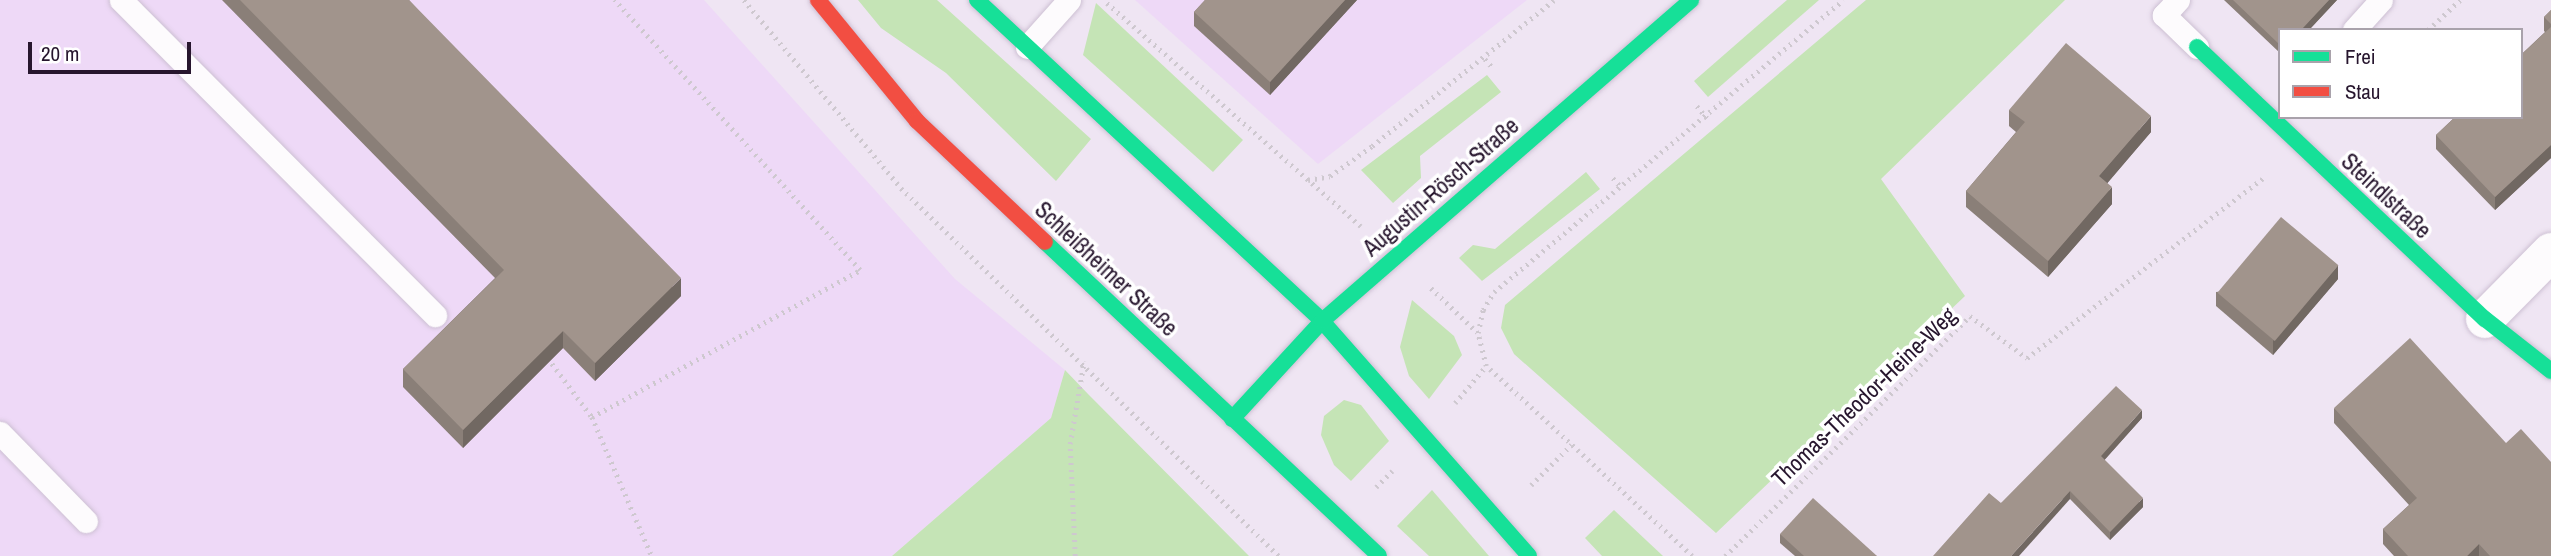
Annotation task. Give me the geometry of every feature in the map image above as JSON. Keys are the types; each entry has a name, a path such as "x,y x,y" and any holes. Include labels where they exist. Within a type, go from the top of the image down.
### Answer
{"main road":[{"name":"Schleißheimer Straße","path":"818,0 917,121 1379,556"},
{"path":"977,0 1322,321 1529,556"},
{"name":"Augustin-Rösch-Straße","path":"1232,419 1322,321 1691,0"},
{"name":"Steindlstraße","path":"2197,47 2275,115"},
{"name":"Steindlstraße","path":"2278,119 2301,149 2485,318 2551,370"}],"street":[{"path":"2485,318 2551,252"}],"lane":[{"path":"121,0 435,315"},
{"path":"1027,47 1069,0"},
{"path":"2178,0 2164,15 2197,47"},
{"path":"2356,28 2381,0"},
{"path":"0,433 86,521"}],"path":[{"path":"592,417 860,270 614,0"},
{"path":"744,0 901,188 1084,362 1279,556"},
{"path":"1104,0 1396,256 1478,333 1486,366 1692,556"},
{"path":"1308,180 1330,176 1485,59 1554,0"},
{"path":"1478,333 1494,292 1707,118 1843,0"},
{"path":"2430,28 2459,0"},
{"path":"1485,59 1493,69"},
{"path":"1697,106 1707,118"},
{"name":"Thomas-Theodor-Heine-Weg","path":"1725,556 1970,316 2027,358 2301,149"},
{"path":"1613,178 1622,188"},
{"path":"540,347 592,417 652,556"},
{"path":"1075,556 1070,444 1084,362"},
{"path":"1528,488 1571,445"}],"shaded area":[{"path":"0,0 704,0 955,279 1065,370 1051,418 892,556 0,556"},
{"path":"1135,0 1527,0 1318,164"}],"green space":[{"path":"858,0 937,0 1091,139 1056,181 946,73 881,28"},
{"path":"1787,0 1819,0 1708,97 1694,81"},
{"path":"1866,0 2065,0 1881,179 1965,296 1716,533 1514,354 1501,328 1505,305"},
{"path":"1096,3 1243,140 1213,172 1083,55"},
{"path":"1487,75 1501,92 1420,156 1421,178 1393,203 1361,170"},
{"path":"1586,172 1600,189 1482,281 1459,258 1473,245 1495,249"},
{"path":"1412,300 1454,336 1462,355 1429,399 1409,376 1400,347"},
{"path":"1065,370 1249,556 892,556 1051,418"},
{"path":"1344,400 1361,405 1389,441 1351,481 1334,465 1321,435 1324,416"},
{"path":"1432,490 1489,556 1429,556 1397,526"},
{"path":"1614,510 1663,556 1602,556 1585,538"}],"building":[{"path":"240,0 409,0 681,278 595,363 563,331 463,430 403,369 504,270"},
{"path":"1205,0 1345,0 1270,82 1194,12"},
{"path":"2233,0 2329,0 2303,28 2278,28 2278,43"},
{"path":"2551,10 2551,24 2544,17"},
{"path":"2551,27 2551,145 2495,197 2436,135 2453,119 2523,119 2523,53"},
{"path":"2066,43 2151,116 2099,176 2112,187 2048,261 1966,191 2025,122 2009,110"},
{"path":"2281,217 2338,265 2275,341 2217,293"},
{"path":"2410,338 2506,443 2521,429 2551,462 2551,556 2490,556 2479,544 2467,556 2408,556 2383,529 2417,498 2334,408"},
{"path":"2116,386 2142,410 2101,456 2143,498 2110,532 2070,491 2011,556 1933,556 1989,493 2001,503"},
{"path":"1813,498 1877,556 1804,556 1780,534"}],"traffic: fast":[{"path":"977,0 1322,321 1529,556"},
{"path":"1232,419 1322,321 1691,0"},
{"path":"2197,47 2485,319 2551,371"},
{"path":"1045,242 1379,556"}],"traffic: jam":[{"path":"818,0 917,121 1045,242"}]}
